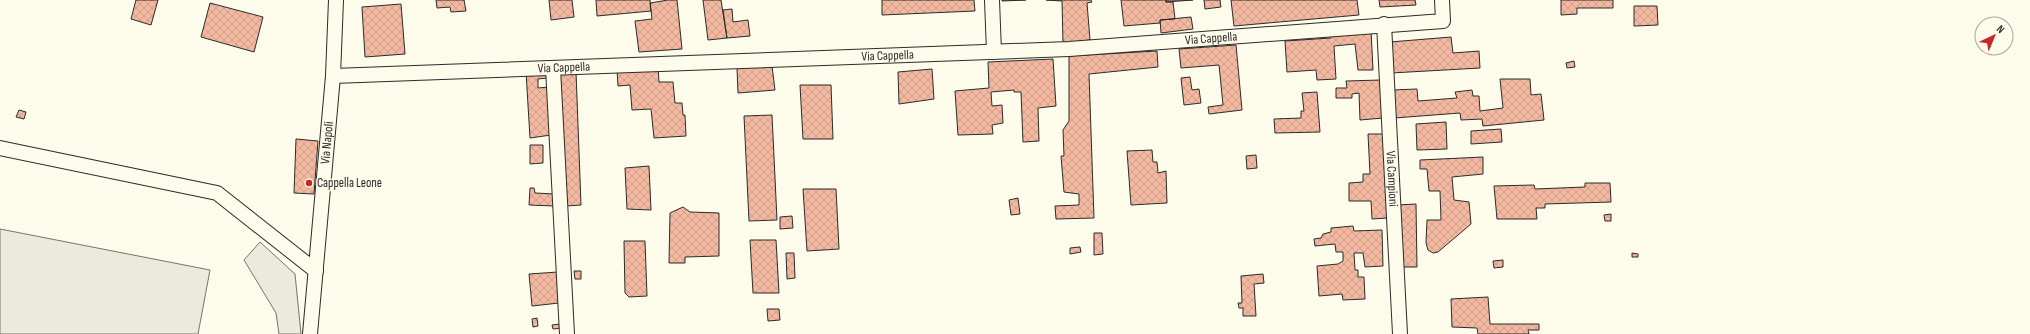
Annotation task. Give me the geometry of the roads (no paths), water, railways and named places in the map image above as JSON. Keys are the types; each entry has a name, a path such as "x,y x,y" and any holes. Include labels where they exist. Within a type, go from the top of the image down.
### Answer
{"street":[{"name":"Via Napoli","path":"310,334 333,76 336,0"},
{"path":"992,0 994,52"},
{"name":"Via Cappella","path":"333,76 1069,49 1384,24 1443,21 1442,0"},
{"name":"Via Campioni","path":"1384,24 1400,334"},
{"path":"553,68 567,334"},
{"path":"0,148 217,193 316,271"}],"place":[{"name":"Cappella Leone","path":"309,183"}]}
